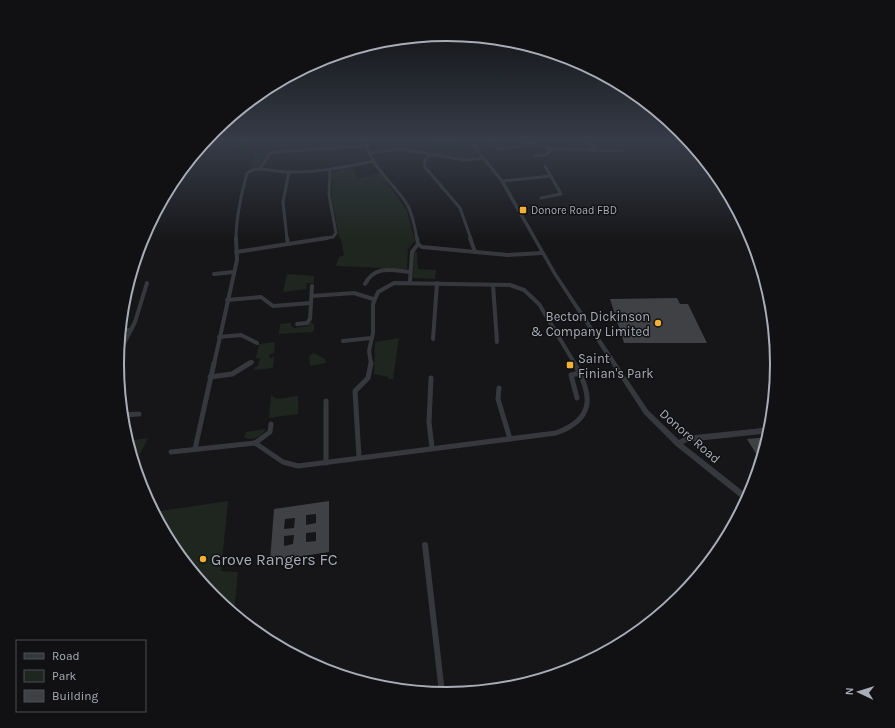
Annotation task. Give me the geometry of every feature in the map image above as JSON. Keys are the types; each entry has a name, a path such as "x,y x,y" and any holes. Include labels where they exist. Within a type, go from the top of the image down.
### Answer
{"street":[{"path":"195,449 234,272 236,224 240,198 248,175"},
{"path":"288,175 283,202 288,244"},
{"path":"236,252 333,237 336,233 329,195 330,175"},
{"path":"384,175 407,205 418,244"},
{"path":"432,175 460,208 475,252"},
{"name":"Donore Road","path":"497,175 542,253 598,341 646,412 678,444 743,495"},
{"path":"502,181 551,176 561,194 541,198"},
{"path":"418,244 428,248 508,255 542,253"},
{"path":"410,282 412,252 418,244"},
{"path":"365,284 368,275 376,270 386,269 410,272"},
{"path":"214,274 234,272"},
{"path":"255,443 283,462 293,466 556,433 570,429 579,422 584,415 588,404 589,391 539,304 532,296 516,287 410,282 394,283 388,285 373,299 371,308 373,335 369,344 371,371 368,378 355,392 359,457"},
{"path":"125,342 132,330 147,284"},
{"path":"433,339 437,284"},
{"path":"493,285 497,342"},
{"path":"297,324 307,323 310,319 312,286"},
{"path":"312,296 354,292 373,299"},
{"path":"227,300 261,297 273,306 311,303"},
{"path":"126,330 132,330"},
{"path":"219,337 241,335 257,343"},
{"path":"343,341 371,338"},
{"path":"210,378 232,374 252,362"},
{"path":"577,398 571,375 580,373"},
{"path":"431,378 429,422 432,448"},
{"path":"499,388 498,399 510,439"},
{"path":"326,401 326,463"},
{"path":"129,415 139,414"},
{"path":"171,452 255,443 270,432 271,424"},
{"path":"678,444 686,439 763,431"},
{"path":"424,545 441,687"}],"green space":[{"path":"332,175 356,175 358,178 372,175 382,175 407,211 415,241 408,249 407,269 336,266 339,257 344,255 332,199"},
{"path":"414,252 417,252 418,269 436,270 435,279 413,278"},
{"path":"287,274 314,276 314,283 307,283 306,289 283,292"},
{"path":"310,322 314,324 314,330 312,332 279,334 280,324 291,323 291,326 294,328 308,326"},
{"path":"399,338 393,379 388,379 388,377 374,374 375,342"},
{"path":"275,342 274,353 270,354 269,358 274,357 273,368 254,370 255,367 258,366 260,358 256,358 259,344"},
{"path":"314,353 325,359 326,363 310,366 309,356"},
{"path":"271,395 277,399 298,396 298,414 269,418"},
{"path":"266,429 256,438 250,439 244,437 246,432"},
{"path":"148,438 139,457 136,448 134,440"},
{"name":"Grove Rangers FC","path":"228,501 221,571 238,572 235,607 191,561 160,511"}],"building":[{"name":"Becton Dickinson & Company Limited","path":"677,298 680,304 688,304 707,343 624,343 610,299"},
{"path":"761,438 757,455 747,439"},
{"path":"329,501 329,552 270,561 274,509","holes":["316,514 316,523 306,525 306,515","295,518 294,528 284,529 285,519","316,532 316,541 306,542 306,533","294,535 293,544 284,546 284,536"]}],"place":[{"name":"Donore Road FBD","path":"523,210"},
{"name":"Becton Dickinson & Company Limited","path":"658,323"},
{"name":"Saint Finian's Park","path":"570,365"},
{"name":"Grove Rangers FC","path":"203,559"}]}
